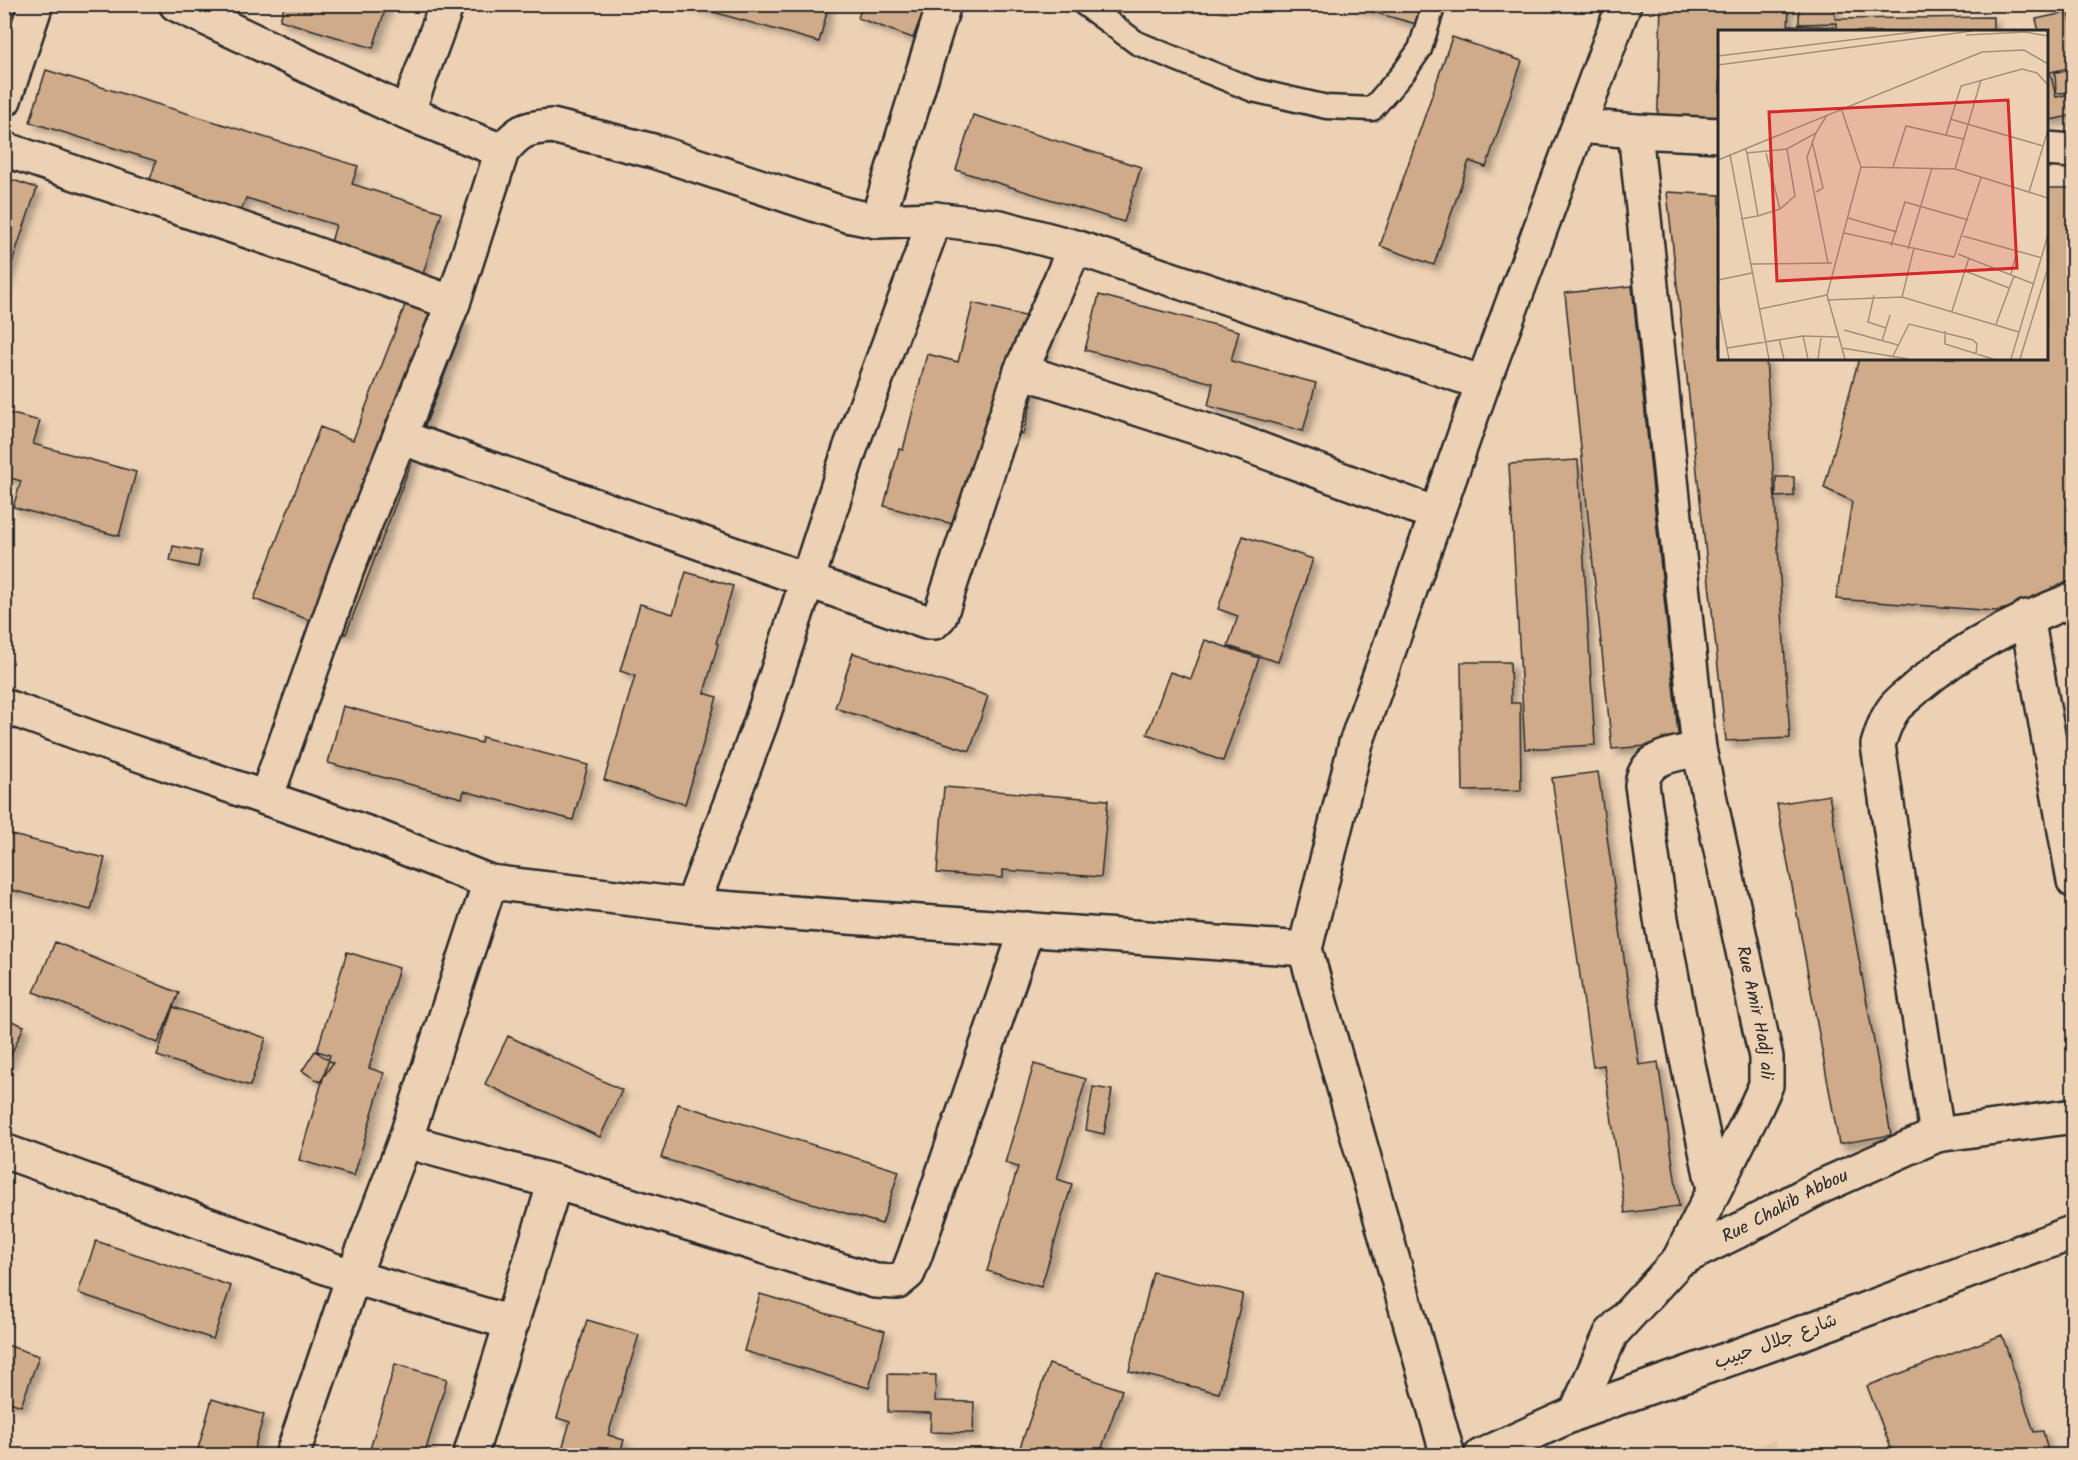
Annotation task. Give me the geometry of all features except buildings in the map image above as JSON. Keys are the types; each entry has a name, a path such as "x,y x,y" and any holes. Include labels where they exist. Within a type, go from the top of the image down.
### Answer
{"street":[{"path":"4,100 36,4"},
{"path":"176,4 407,113 502,152"},
{"path":"407,113 447,4"},
{"path":"877,221 944,4"},
{"path":"1448,1455 1305,949 1356,743 1483,383 1624,4"},
{"path":"266,798 347,568 453,303 502,152 516,134 535,127 552,126 653,151 805,202 877,221 936,219 1000,226 1075,247 1483,383"},
{"path":"1580,126 1718,135"},
{"name":"Rue Amir Hadj ali","path":"1635,131 1699,749 1766,1057 1766,1084 1679,1260"},
{"path":"4,149 453,303"},
{"path":"2048,149 2073,151"},
{"path":"692,906 761,722 850,449 936,219"},
{"path":"400,436 807,582 926,622 934,621 940,616 1021,371 1075,247"},
{"path":"1021,371 1220,435 1436,514"},
{"path":"1937,1136 1878,745 1885,723 1895,707 1933,673 2027,617 2073,599"},
{"path":"2027,617 2073,881"},
{"path":"4,706 370,834 490,882 692,906 1305,949"},
{"path":"1699,749 1659,759 1648,766 1643,774 1642,785 1661,919 1714,1189"},
{"path":"292,1455 353,1277 405,1141 490,882"},
{"path":"405,1141 555,1182 875,1281 897,1282 908,1273 1027,929"},
{"name":"Rue Chakib Abbou","path":"1576,1413 1611,1335 1679,1260 1744,1228 1820,1186 1937,1136 2073,1116"},
{"path":"4,1151 353,1277 512,1323"},
{"path":"470,1455 555,1182"},
{"name":"شارع جلال حبيب","path":"1481,1455 1576,1413 2073,1232"}],"lane":[{"path":"1084,4 1137,43 1253,90 1327,107 1372,109 1404,72 1420,49 1434,4"}],"shaded area":[{"path":"1775,1440 1780,1455 1730,1455"}]}
